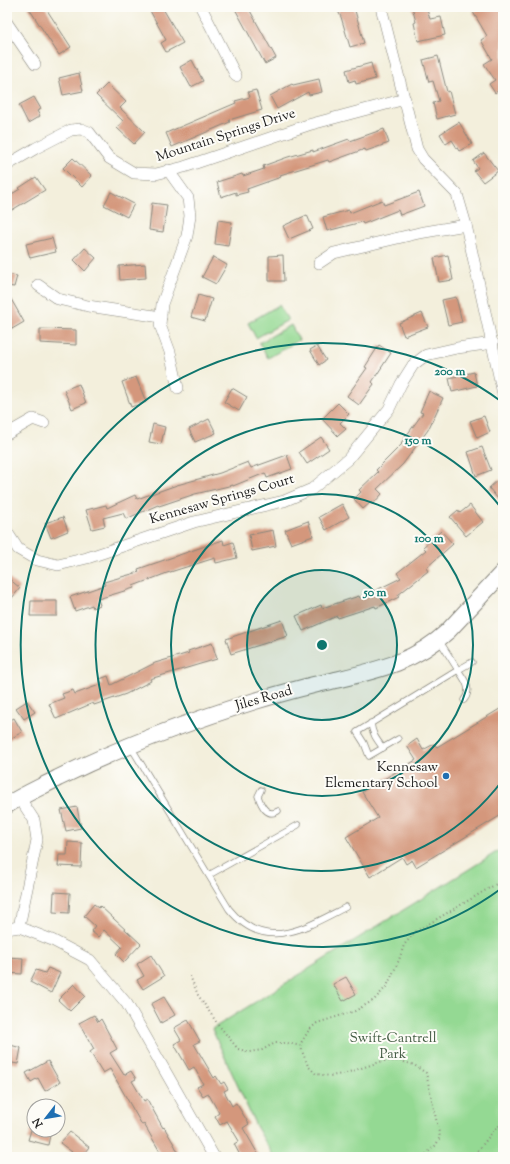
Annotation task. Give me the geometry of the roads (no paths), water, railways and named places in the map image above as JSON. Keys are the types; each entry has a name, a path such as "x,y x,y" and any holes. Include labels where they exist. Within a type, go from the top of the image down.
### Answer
{"street":[{"path":"201,7 236,76"},
{"path":"381,7 417,149 423,159 457,194 466,225 503,394"},
{"path":"7,23 35,64"},
{"name":"Mountain Springs Drive","path":"7,165 71,130 81,129 89,132 109,158 134,173 156,174 184,167 308,125 405,99"},
{"path":"168,170 188,198 190,216 187,236 162,304 160,325 170,352 178,388"},
{"path":"319,263 334,253 419,233 466,225"},
{"path":"38,285 58,299 88,306 161,317"},
{"name":"Kennesaw Springs Court","path":"7,532 18,549 37,560 58,565 87,558 194,522 284,501 312,489 348,460 389,409 401,384 413,365 426,355 457,348 493,343"},
{"path":"7,434 33,418 44,423"},
{"name":"Jiles Road","path":"13,801 88,763 130,745 215,714 291,690 385,668 414,656 439,640 470,609 503,572"},
{"path":"13,801 34,820 37,840 19,927"},
{"path":"7,929 19,927 52,940 90,960 127,1004 214,1157"}],"lane":[{"path":"439,640 467,683 467,695 464,700"},
{"path":"398,739 369,756 364,743 357,732 472,662"},
{"path":"371,723 375,737 383,748"},
{"path":"130,745 228,909 242,923 261,932 282,934 301,930 346,907"},
{"path":"261,790 258,796 266,811 269,814 278,811"},
{"path":"209,875 298,825"}],"place":[{"name":"Kennesaw Elementary School","path":"446,776"}],"park label":[{"name":"Swift-Cantrell Park","path":"393,1048"}]}
